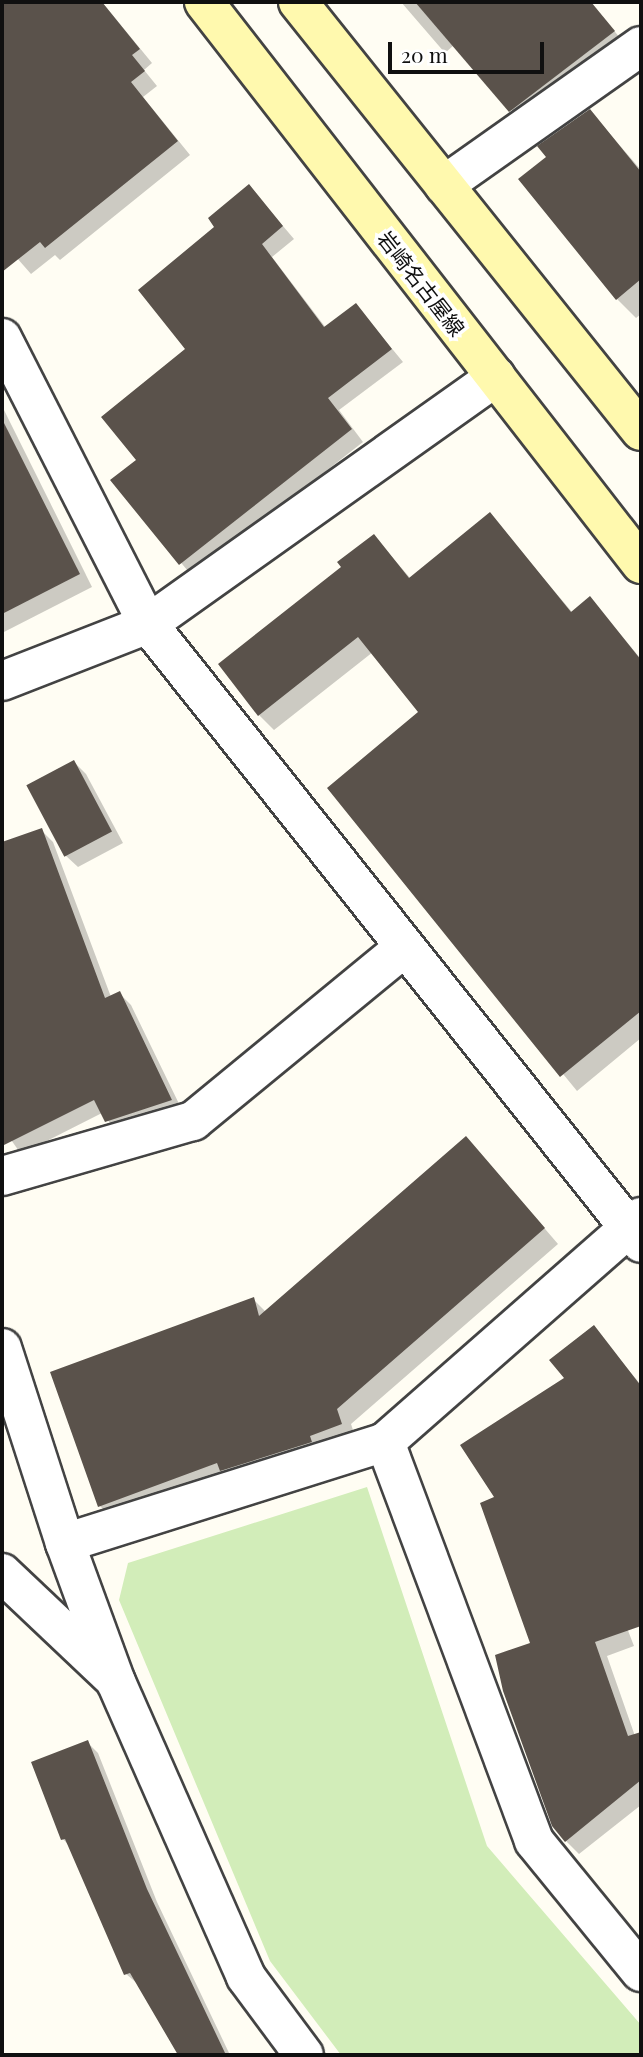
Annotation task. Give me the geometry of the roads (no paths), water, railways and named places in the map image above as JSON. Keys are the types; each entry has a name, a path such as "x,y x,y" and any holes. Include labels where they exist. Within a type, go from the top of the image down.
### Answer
{"main road":[{"name":"岩崎名古屋線","path":"204,2 641,564"},
{"path":"298,2 641,431"}],"street":[{"path":"444,184 641,47"},
{"path":"2,338 148,624 405,947 637,1229 384,1442 65,1543"},
{"path":"2,681 148,624 496,377"},
{"path":"2,1176 193,1121 405,947"},
{"path":"2,1348 65,1543 116,1682 246,1977 304,2055"},
{"path":"384,1442 534,1841 641,1972"},
{"path":"2,1573 116,1682"}]}
